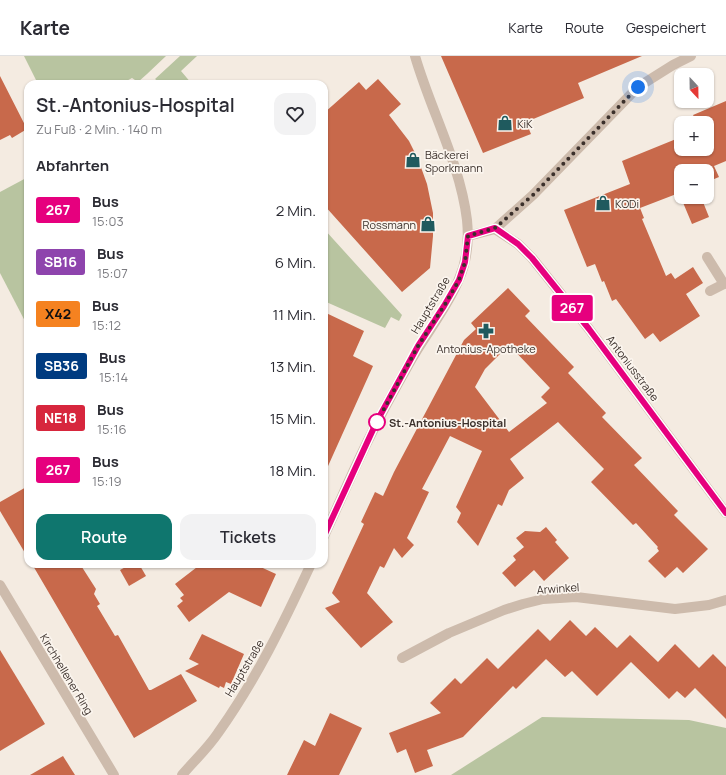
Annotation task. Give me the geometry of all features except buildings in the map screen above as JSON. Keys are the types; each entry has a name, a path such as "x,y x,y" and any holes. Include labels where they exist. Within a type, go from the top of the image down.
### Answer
{"street":[{"name":"Hauptstraße","path":"328,527 377,421 418,346 459,280 465,262 468,236 467,219 460,185 415,56"},
{"path":"468,236 495,228 533,195 638,87 673,65 691,56"},
{"name":"Antoniusstraße","path":"495,228 518,244 532,258 593,335 726,513"},
{"path":"707,257 725,283 710,291"},
{"name":"Hauptstraße","path":"182,775 218,734 259,668 284,622 309,568"},
{"name":"Kirchhellener Ring","path":"0,585 114,775"},
{"name":"Arwinkel","path":"402,658 456,630 504,610 543,599 576,597 675,609 709,605 726,600"}],"green space":[{"path":"24,56 166,56 140,80 135,80 132,78 128,80 36,80"},
{"path":"180,56 197,56 181,71 189,80 155,79"},
{"path":"24,179 24,319 0,273 0,192"},
{"path":"328,233 402,315 399,321 391,317 385,328 328,303"},
{"path":"542,717 689,720 726,728 726,775 451,775"}],"bus line":[{"name":"267","path":"328,527 377,421 418,346 459,280 465,262 468,236 495,228 518,244 532,258 589,329 726,513"}],"place":[{"name":"KiK","path":"505,123"},
{"name":"Bäckerei Sporkmann","path":"413,160"},
{"name":"KODi","path":"603,203"},
{"name":"Rossmann","path":"428,224"},
{"name":"Antonius-Apotheke","path":"486,331"},
{"name":"St.-Antonius-Hospital","path":"377,422"}],"route":[{"path":"377,422 418,346 459,280 465,262 468,236 495,228 533,195 638,87"}]}
